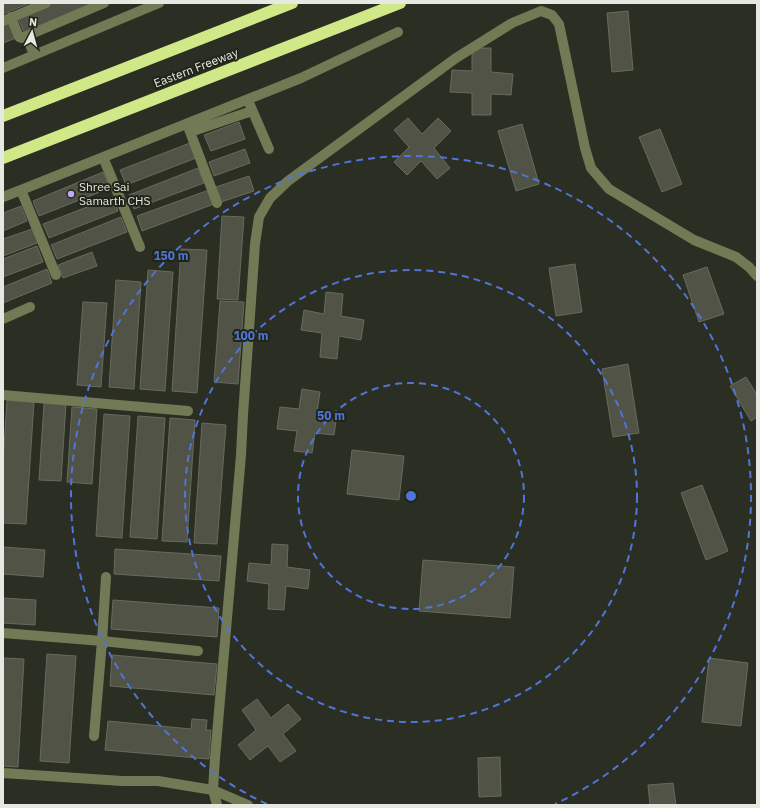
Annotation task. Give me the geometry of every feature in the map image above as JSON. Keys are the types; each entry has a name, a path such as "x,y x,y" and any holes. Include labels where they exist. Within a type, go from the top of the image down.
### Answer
{"highway":[{"path":"3,116 292,3"},
{"name":"Eastern Freeway","path":"3,158 400,3"}],"street":[{"path":"46,3 7,19 19,37 22,38 104,3"},
{"path":"3,68 159,3"},
{"path":"217,805 213,790 215,758 241,455 255,244 259,217 270,198 288,181 456,58 512,23 541,12 552,15 559,24 585,148 591,168 609,189 694,240 736,257 749,267 757,276"},
{"path":"188,128 247,100 301,78 398,32"},
{"path":"27,36 34,55"},
{"path":"247,100 269,150"},
{"path":"3,197 103,157 188,128 252,111"},
{"path":"188,128 217,203"},
{"path":"103,157 140,247"},
{"path":"21,190 56,275"},
{"path":"3,319 30,307"},
{"path":"3,395 188,410"},
{"path":"94,736 106,577"},
{"path":"3,633 198,651"},
{"path":"3,773 122,781 158,781 213,790 248,805"}],"building":[{"path":"3,3 30,3 3,14"},
{"path":"49,3 96,3 24,32 17,16"},
{"path":"628,11 633,70 612,72 607,13"},
{"path":"9,22 16,38 3,43 3,24"},
{"path":"472,48 491,48 491,72 513,74 511,95 491,94 491,115 472,115 472,93 450,92 452,70 472,71"},
{"path":"408,118 422,134 438,118 451,131 434,148 450,168 437,179 421,161 407,175 394,162 409,147 394,130"},
{"path":"239,122 245,139 211,151 204,135"},
{"path":"522,124 539,184 516,191 498,131"},
{"path":"660,129 682,184 662,192 639,137"},
{"path":"190,143 196,158 126,185 120,170"},
{"path":"245,149 250,163 214,176 209,162"},
{"path":"198,168 204,183 134,209 129,195"},
{"name":"Shree Sai Samarth CHS","path":"103,172 110,188 39,216 33,201"},
{"path":"249,176 254,191 221,202 216,187"},
{"path":"209,190 214,204 142,231 137,216"},
{"path":"113,197 118,211 49,238 43,224"},
{"path":"21,206 27,221 3,231 3,213"},
{"path":"222,216 244,217 238,300 217,299"},
{"path":"121,217 127,232 57,259 51,245"},
{"path":"35,228 40,242 3,256 3,239"},
{"path":"37,246 43,262 3,277 3,259"},
{"path":"181,249 207,250 197,393 172,391"},
{"path":"92,252 97,266 63,278 58,265"},
{"path":"575,264 582,312 556,316 549,268"},
{"path":"707,267 724,314 699,322 683,275"},
{"path":"47,269 52,283 3,303 3,287"},
{"path":"148,270 173,272 165,391 140,389"},
{"path":"116,280 141,282 134,389 109,387"},
{"path":"326,292 343,294 341,316 364,320 361,340 339,336 337,359 320,357 322,333 301,330 304,310 324,314"},
{"path":"220,301 244,302 238,384 214,382"},
{"path":"83,302 107,303 101,387 77,385"},
{"path":"628,364 639,433 613,437 602,369"},
{"path":"746,377 757,395 757,417 751,421 730,386"},
{"path":"302,389 320,392 317,412 337,414 334,435 315,433 312,453 294,451 297,431 277,429 280,407 299,409"},
{"path":"7,400 34,402 26,524 3,523 3,464"},
{"path":"44,403 66,404 61,481 39,480"},
{"path":"72,407 97,409 92,484 67,482"},
{"path":"104,414 130,416 122,538 96,536"},
{"path":"138,416 165,418 157,539 130,537"},
{"path":"170,418 195,420 187,542 162,541"},
{"path":"202,423 226,425 217,544 194,543"},
{"path":"352,450 404,456 399,500 347,494"},
{"path":"702,485 728,551 706,560 681,493"},
{"path":"272,544 288,545 287,567 310,570 308,589 286,586 284,610 268,609 269,584 247,581 249,563 271,565"},
{"path":"3,547 45,550 43,577 3,574"},
{"path":"115,549 221,556 219,581 114,574"},
{"path":"423,560 514,567 510,618 419,611"},
{"path":"3,598 36,600 35,625 3,623"},
{"path":"113,600 219,608 217,637 111,629"},
{"path":"47,654 76,656 69,763 40,761"},
{"path":"112,655 217,664 214,695 110,686"},
{"path":"3,658 24,659 18,767 3,766"},
{"path":"709,658 748,663 741,726 702,722"},
{"path":"257,699 271,718 288,704 301,719 283,734 296,751 280,762 268,746 250,760 238,745 256,730 242,710"},
{"path":"192,719 207,720 206,730 211,730 209,759 105,750 108,721 191,729"},
{"path":"500,757 501,796 479,797 478,758"},
{"path":"673,783 676,805 650,805 648,785"}],"place":[{"name":"Shree Sai Samarth CHS","path":"71,194"}]}
